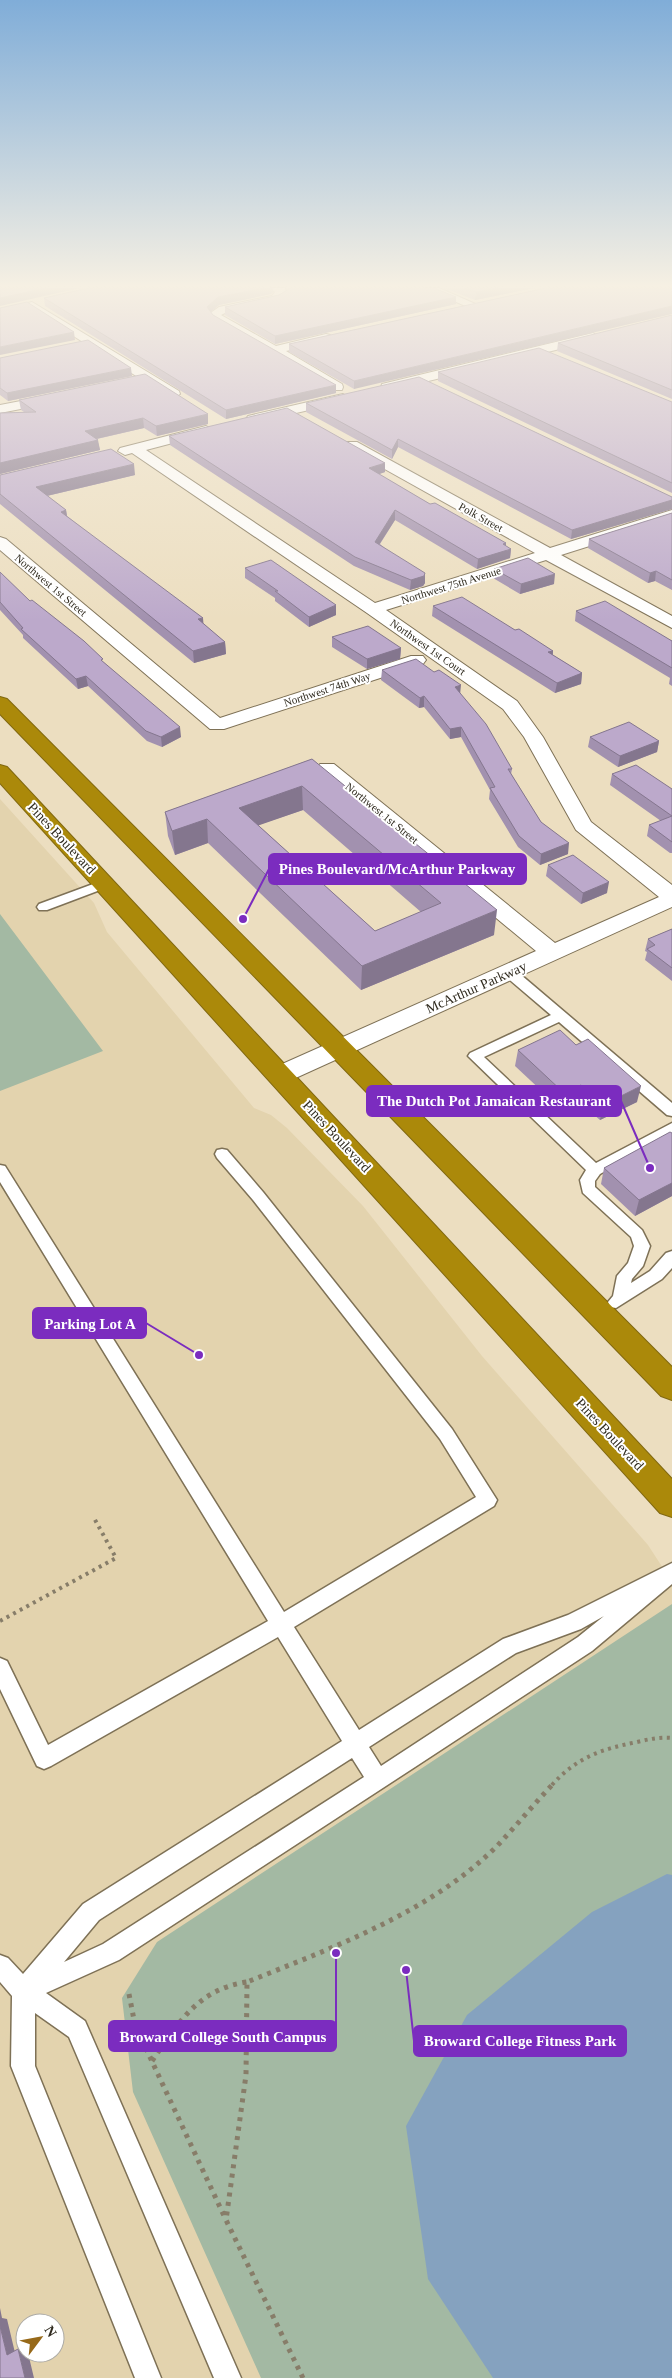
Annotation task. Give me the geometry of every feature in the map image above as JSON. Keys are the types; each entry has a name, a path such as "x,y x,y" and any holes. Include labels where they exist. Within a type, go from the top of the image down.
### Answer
{"highway":[{"path":"0,703 341,1048 610,1306 672,1386"},
{"name":"Pines Boulevard","path":"0,772 672,1502"}],"street":[{"path":"0,409 51,399"},
{"path":"243,422 337,399"},
{"path":"290,411 307,420"},
{"path":"115,453 224,426"},
{"name":"Polk Street","path":"342,440 672,623"},
{"name":"Northwest 1st Court","path":"135,449 374,609 510,705 534,737 582,826 672,897"},
{"name":"Northwest 75th Avenue","path":"374,609 672,515"},
{"name":"Northwest 1st Street","path":"0,542 217,725"},
{"name":"Northwest 74th Way","path":"217,725 438,654"},
{"name":"Northwest 1st Street","path":"327,768 553,953"},
{"name":"McArthur Parkway","path":"280,1075 553,953 672,897"}],"lane":[{"path":"43,907 104,884"},
{"path":"509,972 672,1111"},
{"path":"560,1016 475,1056 595,1170"},
{"path":"610,1306 626,1276 635,1266 642,1246 637,1234 588,1189 586,1180 595,1170 672,1128"},
{"path":"0,1668 44,1759 282,1624 488,1500 446,1434 258,1196 222,1154"},
{"path":"0,1170 377,1779"},
{"path":"610,1306 656,1275 672,1256"},
{"path":"148,2378 23,2066 24,1991 91,1912 510,1646 574,1622 629,1592 667,1576"},
{"path":"24,1991 111,1952 585,1644 667,1576"},
{"path":"0,1966 24,1991 77,2029 228,2378"}],"path":[{"path":"0,1621 116,1558 94,1518"},
{"path":"152,2061 200,2000 217,1988 231,1982 247,1982 331,1949 383,1924 452,1883 496,1847 555,1781 576,1762 605,1748 661,1737 672,1738"},
{"path":"226,2220 246,2075 248,2038 247,1982"},
{"path":"128,1994 135,2025 226,2220 303,2378"}],"shaded area":[{"path":"0,799 94,903 107,932 254,1108 271,1115 287,1128 363,1206 482,1356 648,1545 672,1582 672,2378 0,2378"}],"green space":[{"path":"0,914 103,1051 0,1091"},
{"path":"672,1604 672,2378 261,2378 133,2092 122,1998 157,1942"}],"water":[{"path":"667,1874 672,1875 672,2378 493,2378 428,2279 406,2126 467,2015 592,1912"}],"building":[{"path":"184,399 208,414 156,426 143,418 85,431 98,440 0,463 0,413 36,412 19,400"},
{"path":"208,399 275,399 226,410"},
{"path":"324,399 465,399 672,497 672,500 572,530 398,439 392,450 306,403"},
{"path":"495,399 665,399 672,402 672,483"},
{"path":"287,408 385,463 369,468 430,504 435,503 506,543 503,544 511,549 478,559 395,510 375,542 425,573 424,576 411,580 355,557 169,436"},
{"path":"111,449 134,464 36,487 66,510 61,512 203,618 198,619 225,642 193,651 0,494 0,475"},
{"path":"672,513 672,580 656,571 650,573 589,539"},
{"path":"528,558 555,574 521,584 494,569"},
{"path":"271,560 336,605 309,617 275,591 278,591 245,568"},
{"path":"0,572 30,601 32,600 84,641 103,659 101,660 180,727 161,737 146,731 86,676 76,679 21,629 23,628 0,602"},
{"path":"462,597 515,630 519,629 553,651 548,652 582,673 557,683 433,606"},
{"path":"605,601 672,641 672,668 576,611"},
{"path":"368,626 401,648 367,659 332,637"},
{"path":"416,659 434,672 439,670 461,685 455,687 486,724 512,769 508,769 541,822 569,843 541,854 519,836 490,788 495,787 461,727 450,729 424,696 420,698 382,670"},
{"path":"629,722 659,741 620,756 590,737"},
{"path":"312,759 497,910 362,966 207,819 172,831 165,812","holes":["302,786 441,903 375,931 239,808"]},
{"path":"636,765 672,789 672,816 612,774"},
{"path":"672,816 672,842 649,825"},
{"path":"573,855 609,882 583,893 548,865"},
{"path":"672,929 672,968 647,949 655,945 648,939"},
{"path":"560,1030 576,1045 588,1039 641,1086 603,1105 581,1085 564,1093 518,1050"},
{"path":"670,1132 672,1133 672,1183 639,1200 604,1168"},
{"path":"0,2326 7,2355 15,2351 15,2363 21,2363 25,2378 0,2378"}],"place":[{"name":"Pines Boulevard/McArthur Parkway","path":"243,919"},
{"name":"The Dutch Pot Jamaican Restaurant","path":"650,1168"},
{"name":"Parking Lot A","path":"199,1355"},
{"name":"Broward College South Campus","path":"336,1953"},
{"name":"Broward College Fitness Park","path":"406,1970"}]}
